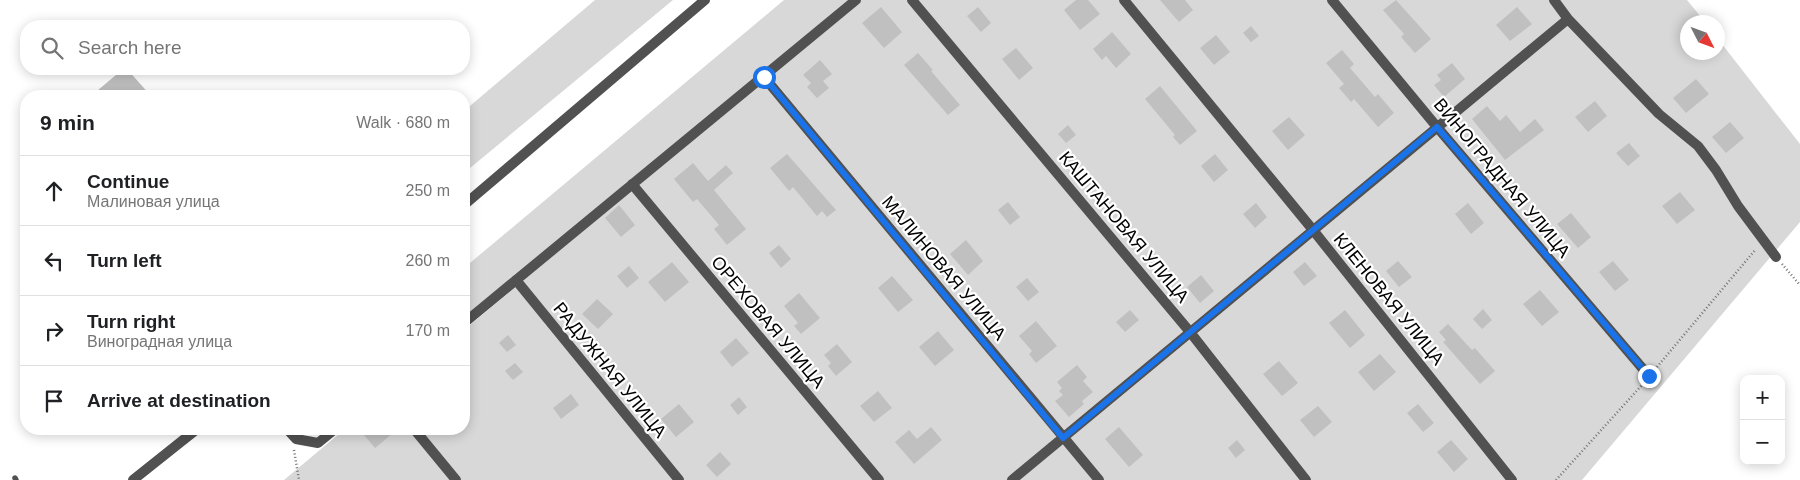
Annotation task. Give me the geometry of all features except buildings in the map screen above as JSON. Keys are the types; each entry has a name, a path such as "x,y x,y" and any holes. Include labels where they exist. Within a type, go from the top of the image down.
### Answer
{"street":[{"path":"470,200 705,0"},
{"path":"470,318 856,0"},
{"name":"КАШТАНОВАЯ УЛИЦА","path":"912,0 1190,332 1306,480"},
{"name":"КЛЕНОВАЯ УЛИЦА","path":"1124,0 1313,230 1512,480"},
{"name":"ВИНОГРАДНАЯ УЛИЦА","path":"1332,0 1437,127 1649,376"},
{"path":"1554,0 1568,19 1659,114 1698,146 1716,170 1738,206 1776,257"},
{"path":"1012,480 1568,19"},
{"name":"МАЛИНОВАЯ УЛИЦА","path":"764,77 1099,480"},
{"name":"ОРЕХОВАЯ УЛИЦА","path":"632,184 879,480"},
{"name":"РАДУЖНАЯ УЛИЦА","path":"516,280 679,480"},
{"path":"133,480 189,435"},
{"path":"292,435 296,439 318,443 328,435"},
{"path":"419,435 456,480"}],"path":[{"path":"1556,480 1649,376 1764,240"},
{"path":"1776,257 1800,285"},
{"path":"296,439 294,451 299,480"}],"shaded area":[{"path":"595,0 673,0 470,168 470,106"},
{"path":"784,0 850,0 470,316 470,263"},
{"path":"861,0 1687,0 1699,15 1680,15 1680,60 1725,60 1725,48 1800,144 1800,222 1582,480 284,480 338,435 470,435 470,325"}],"route":[{"path":"764,77 1063,438 1437,127 1649,376"}]}
